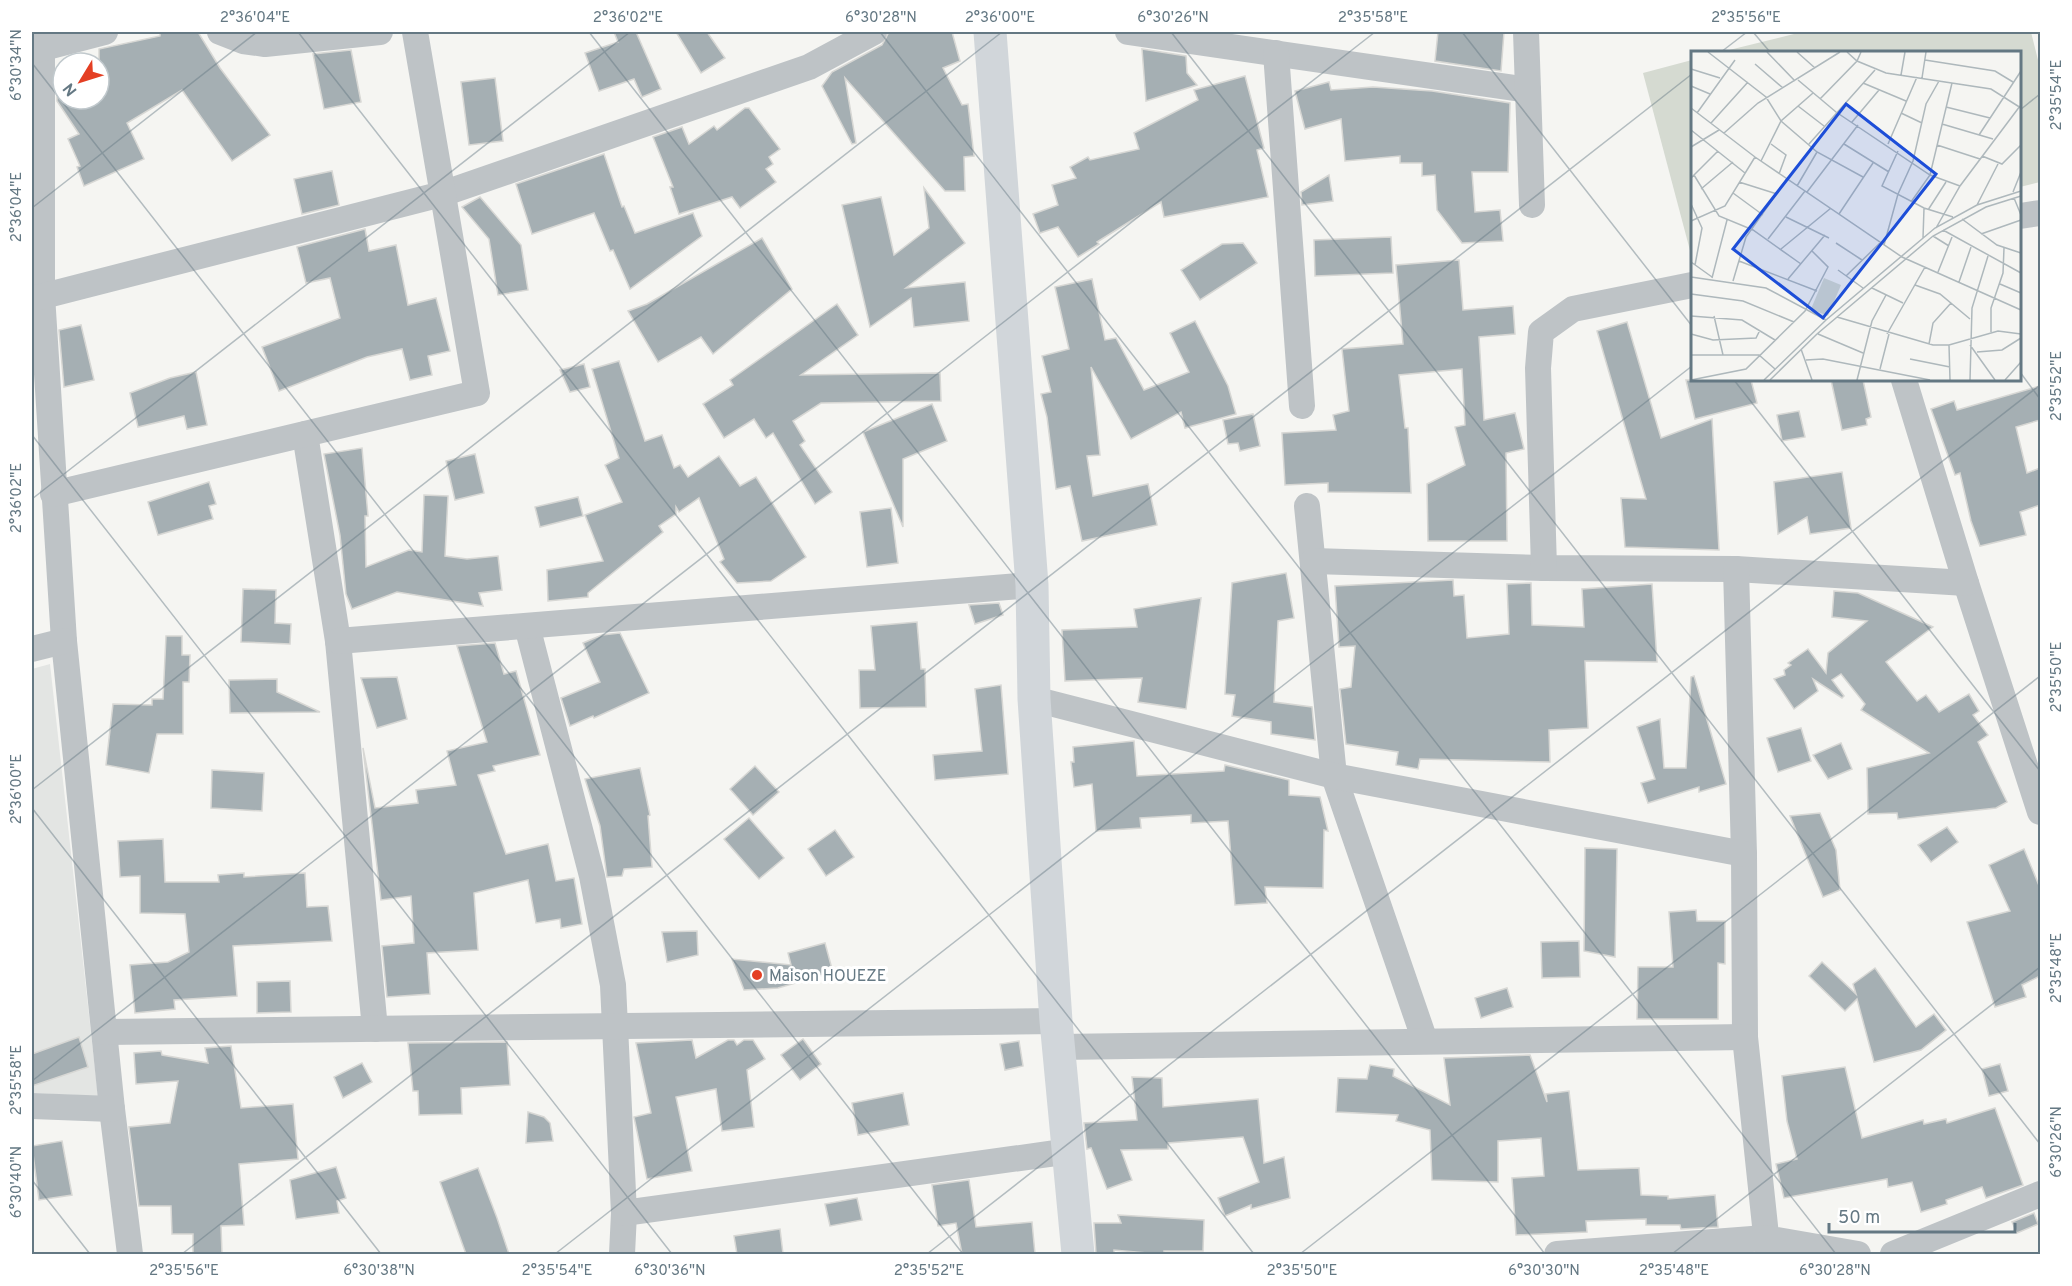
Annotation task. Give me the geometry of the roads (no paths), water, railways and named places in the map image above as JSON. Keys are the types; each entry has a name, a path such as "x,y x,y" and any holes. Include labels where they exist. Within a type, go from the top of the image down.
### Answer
{"main road":[{"path":"990,32 1032,585 1034,699 1058,1034 1078,1254"}],"street":[{"path":"105,32 37,43 37,297 64,641 112,1109 130,1254"},
{"path":"220,32 243,42 265,44 380,32"},
{"path":"54,494 477,393 415,32"},
{"path":"37,297 442,194 808,67 874,32"},
{"path":"1128,32 1528,90"},
{"path":"1526,32 1532,205"},
{"path":"1276,53 1302,406"},
{"path":"2021,216 2040,213"},
{"path":"1544,568 1538,368 1541,332 1574,309 1691,285"},
{"path":"1905,381 1966,583 2040,812"},
{"path":"305,434 338,641 375,1029"},
{"path":"1307,506 1334,776 1425,1041"},
{"path":"1313,561 1544,568 1736,569 1966,583"},
{"path":"1736,569 1744,854 1744,1037 1767,1246"},
{"path":"338,641 1032,585"},
{"path":"527,626 592,876 613,985 624,1213 622,1254"},
{"path":"32,649 64,641"},
{"path":"1034,699 1334,776 1744,854"},
{"path":"105,1032 616,1026 1425,1041 1744,1037"},
{"path":"32,1106 112,1109"},
{"path":"624,1213 1070,1151"},
{"path":"1893,1254 2040,1194"},
{"path":"1559,1254 1767,1246 1858,1254"}],"place":[{"name":"Maison HOUEZE","path":"757,975"}]}
